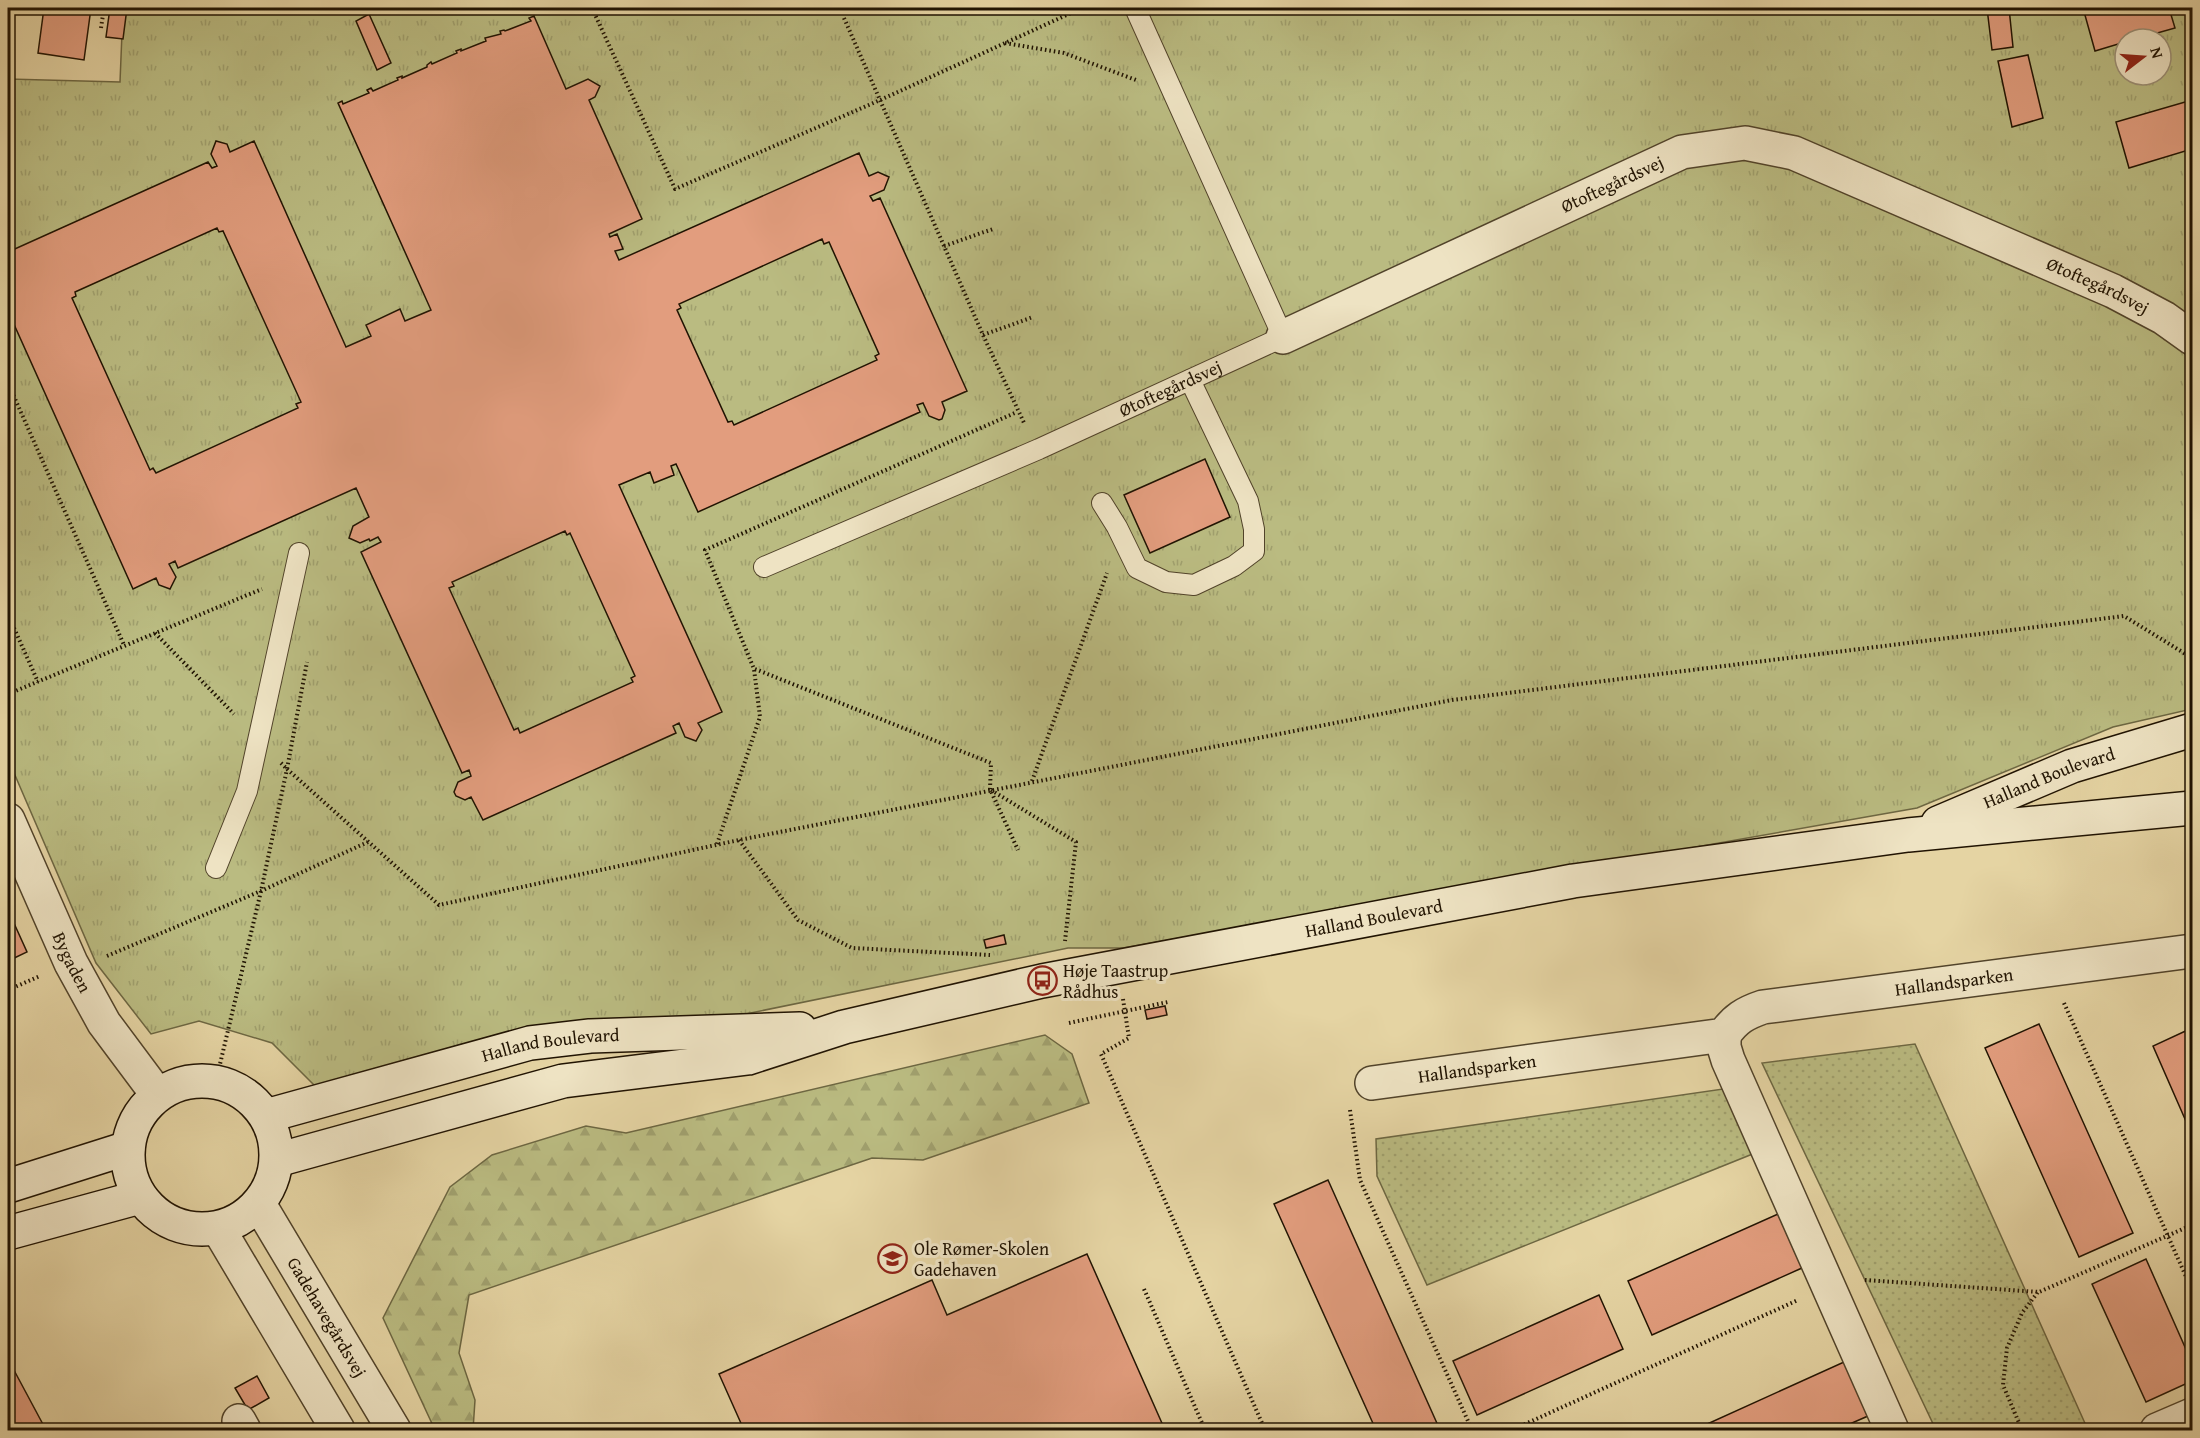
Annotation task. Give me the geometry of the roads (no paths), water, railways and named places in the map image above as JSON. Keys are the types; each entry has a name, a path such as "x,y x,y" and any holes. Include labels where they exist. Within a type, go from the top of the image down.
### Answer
{"street":[{"name":"Øtoftegårdsvej","path":"1283,337 1682,152 1745,143 1794,153 2113,291 2164,318 2193,338"},
{"name":"Halland Boulevard","path":"1908,835 2072,766 2193,730"},
{"name":"Halland Boulevard","path":"277,1160 563,1082 748,1058 844,1027 1054,979 1573,881 1908,835 2193,808"},
{"name":"Bygaden","path":"8,820 71,963 105,1023 157,1094"},
{"name":"Hallandsparken","path":"1372,1083 1724,1035 1732,1023 1744,1014 1763,1007 2193,951"},
{"name":"Halland Boulevard","path":"267,1116 530,1043 590,1036 710,1034 844,1027"},
{"path":"1724,1035 1724,1047 1728,1060 1892,1431"},
{"path":"185,1081 216,1081 235,1088 253,1100 267,1116 276,1145 277,1160 272,1183 259,1204 241,1219 218,1228 196,1230 175,1224 155,1214 140,1197 129,1174 128,1148 136,1118 157,1094 185,1081"},
{"path":"8,1186 128,1148"},
{"path":"8,1233 140,1197"},
{"name":"Gadehavegårdsvej","path":"259,1204 394,1431"},
{"path":"218,1228 338,1431"},
{"path":"2157,1431 2193,1415"}],"lane":[{"path":"1135,8 1283,337"},
{"name":"Øtoftegårdsvej","path":"764,567 1039,449 1283,337"},
{"path":"1102,503 1123,538 1137,568 1166,582 1194,585 1234,566 1254,551 1254,530 1248,501 1190,380"},
{"path":"216,868 247,791 299,553"}],"place":[{"name":"Høje Taastrup Rådhus","path":"1042,981"},
{"name":"Ole Rømer-Skolen Gadehaven","path":"893,1259"}]}
